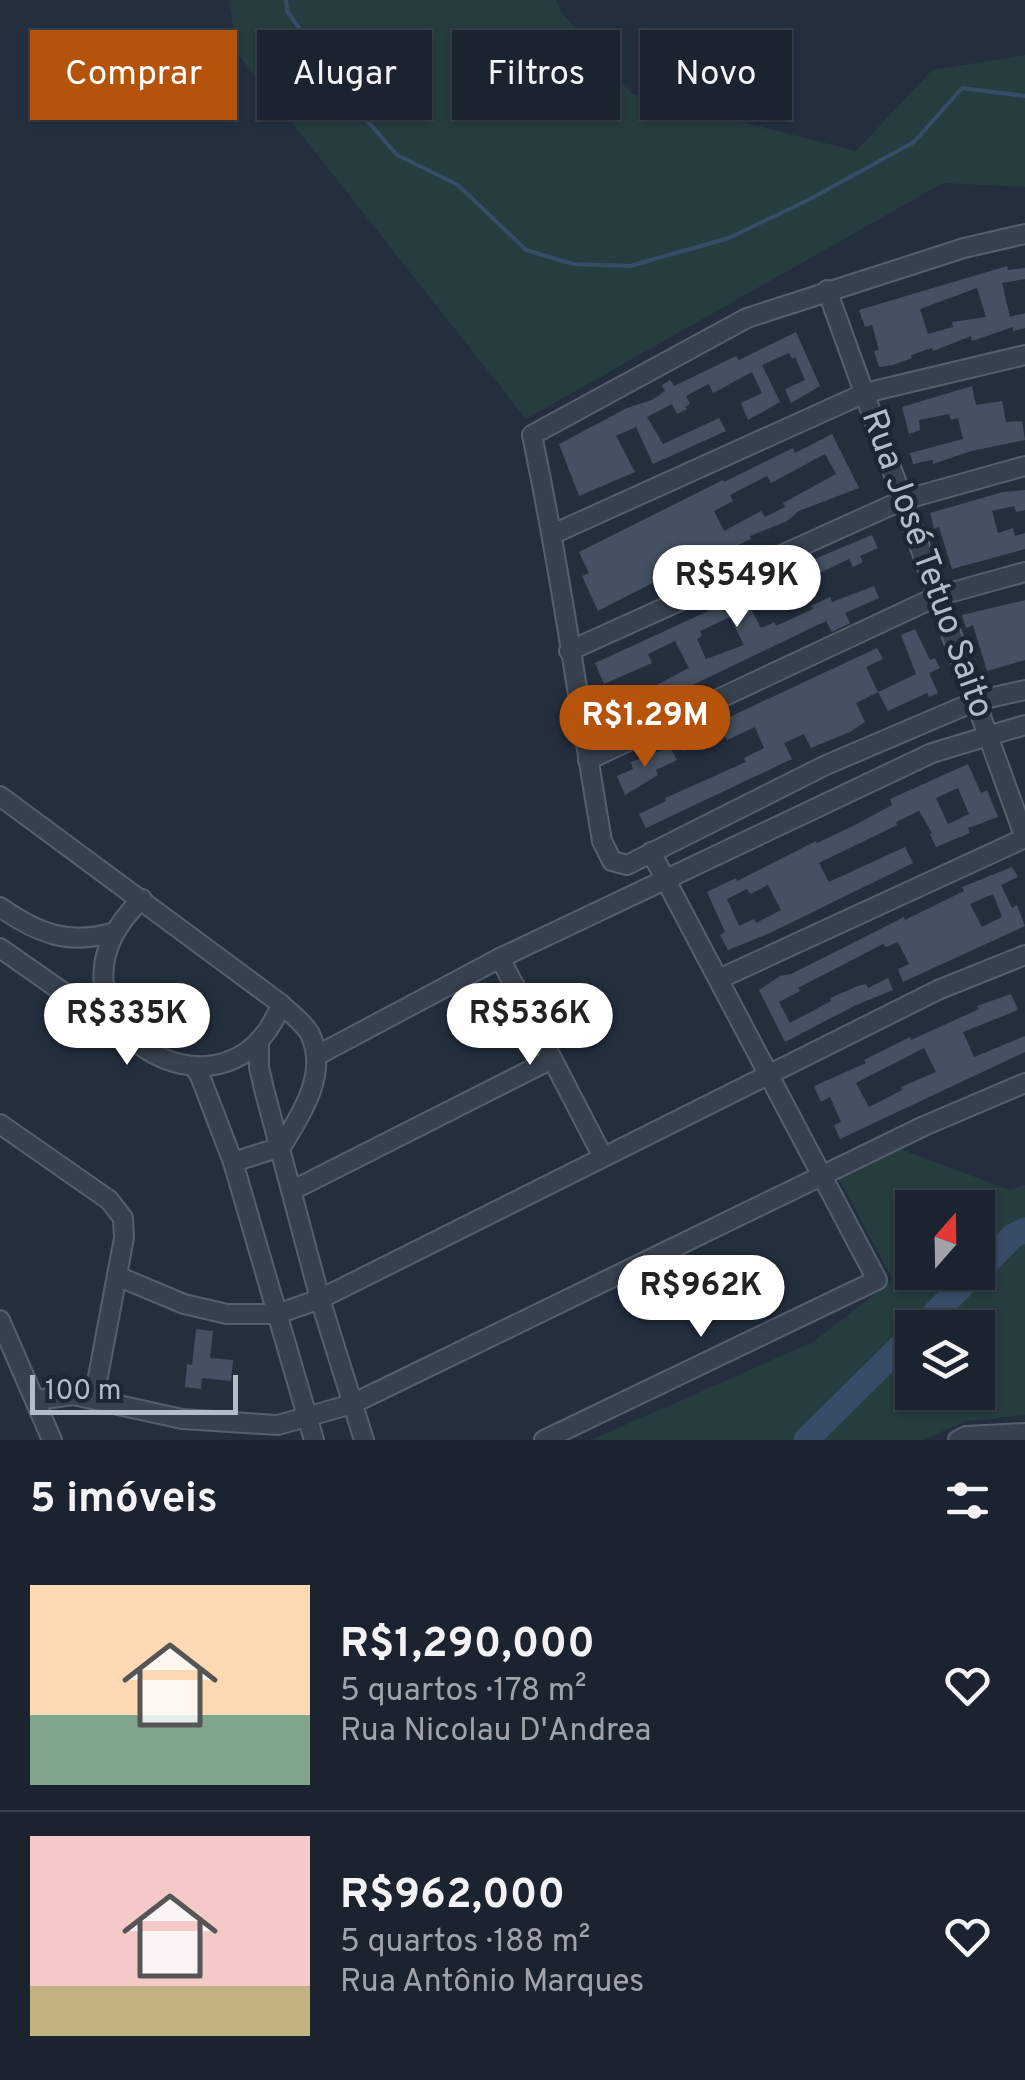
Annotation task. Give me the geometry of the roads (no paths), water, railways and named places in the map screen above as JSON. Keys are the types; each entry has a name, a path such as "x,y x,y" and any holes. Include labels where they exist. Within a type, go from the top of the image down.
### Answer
{"street":[{"path":"1025,234 964,248 747,318 532,434 553,534 602,841 612,861 627,864 826,765 976,701 1025,690"},
{"name":"Rua José Tetuo Saito","path":"827,290 1025,838"},
{"path":"553,534 865,393 1025,356"},
{"path":"569,651 903,500 1025,466"},
{"path":"588,760 938,596 1025,572"},
{"path":"316,1056 500,958 932,753 1025,726"},
{"path":"0,796 282,1004 309,1031 316,1056 309,1104 281,1147 233,1162"},
{"path":"719,979 1025,838"},
{"path":"544,1440 877,1280 651,852"},
{"path":"120,1027 107,1001 103,973 114,932 142,899"},
{"path":"0,907 52,936 89,938 114,932"},
{"path":"0,948 100,1018 120,1027 152,1056 194,1066 222,1062 259,1041 282,1004"},
{"path":"117,1276 205,1310 277,1314 320,1300 938,990 1025,954"},
{"path":"500,958 603,1157"},
{"path":"259,1041 259,1067 320,1300 364,1440"},
{"path":"293,1190 552,1059"},
{"path":"194,1066 233,1162 314,1440"},
{"path":"37,1400 73,1395 214,1423 278,1425 352,1404 823,1174 1025,1083"},
{"path":"0,1124 115,1205 122,1218 124,1231 94,1398"},
{"path":"0,1320 52,1440"},
{"path":"958,1440 966,1436 1025,1434"}],"waterway":[{"path":"286,0 287,11 357,109 397,155 458,185 526,250 573,264 630,266 729,238 914,142 962,88 1025,96"},
{"path":"995,1254 1025,1230"},
{"path":"938,1310 958,1290"},
{"path":"806,1440 895,1352"}]}
